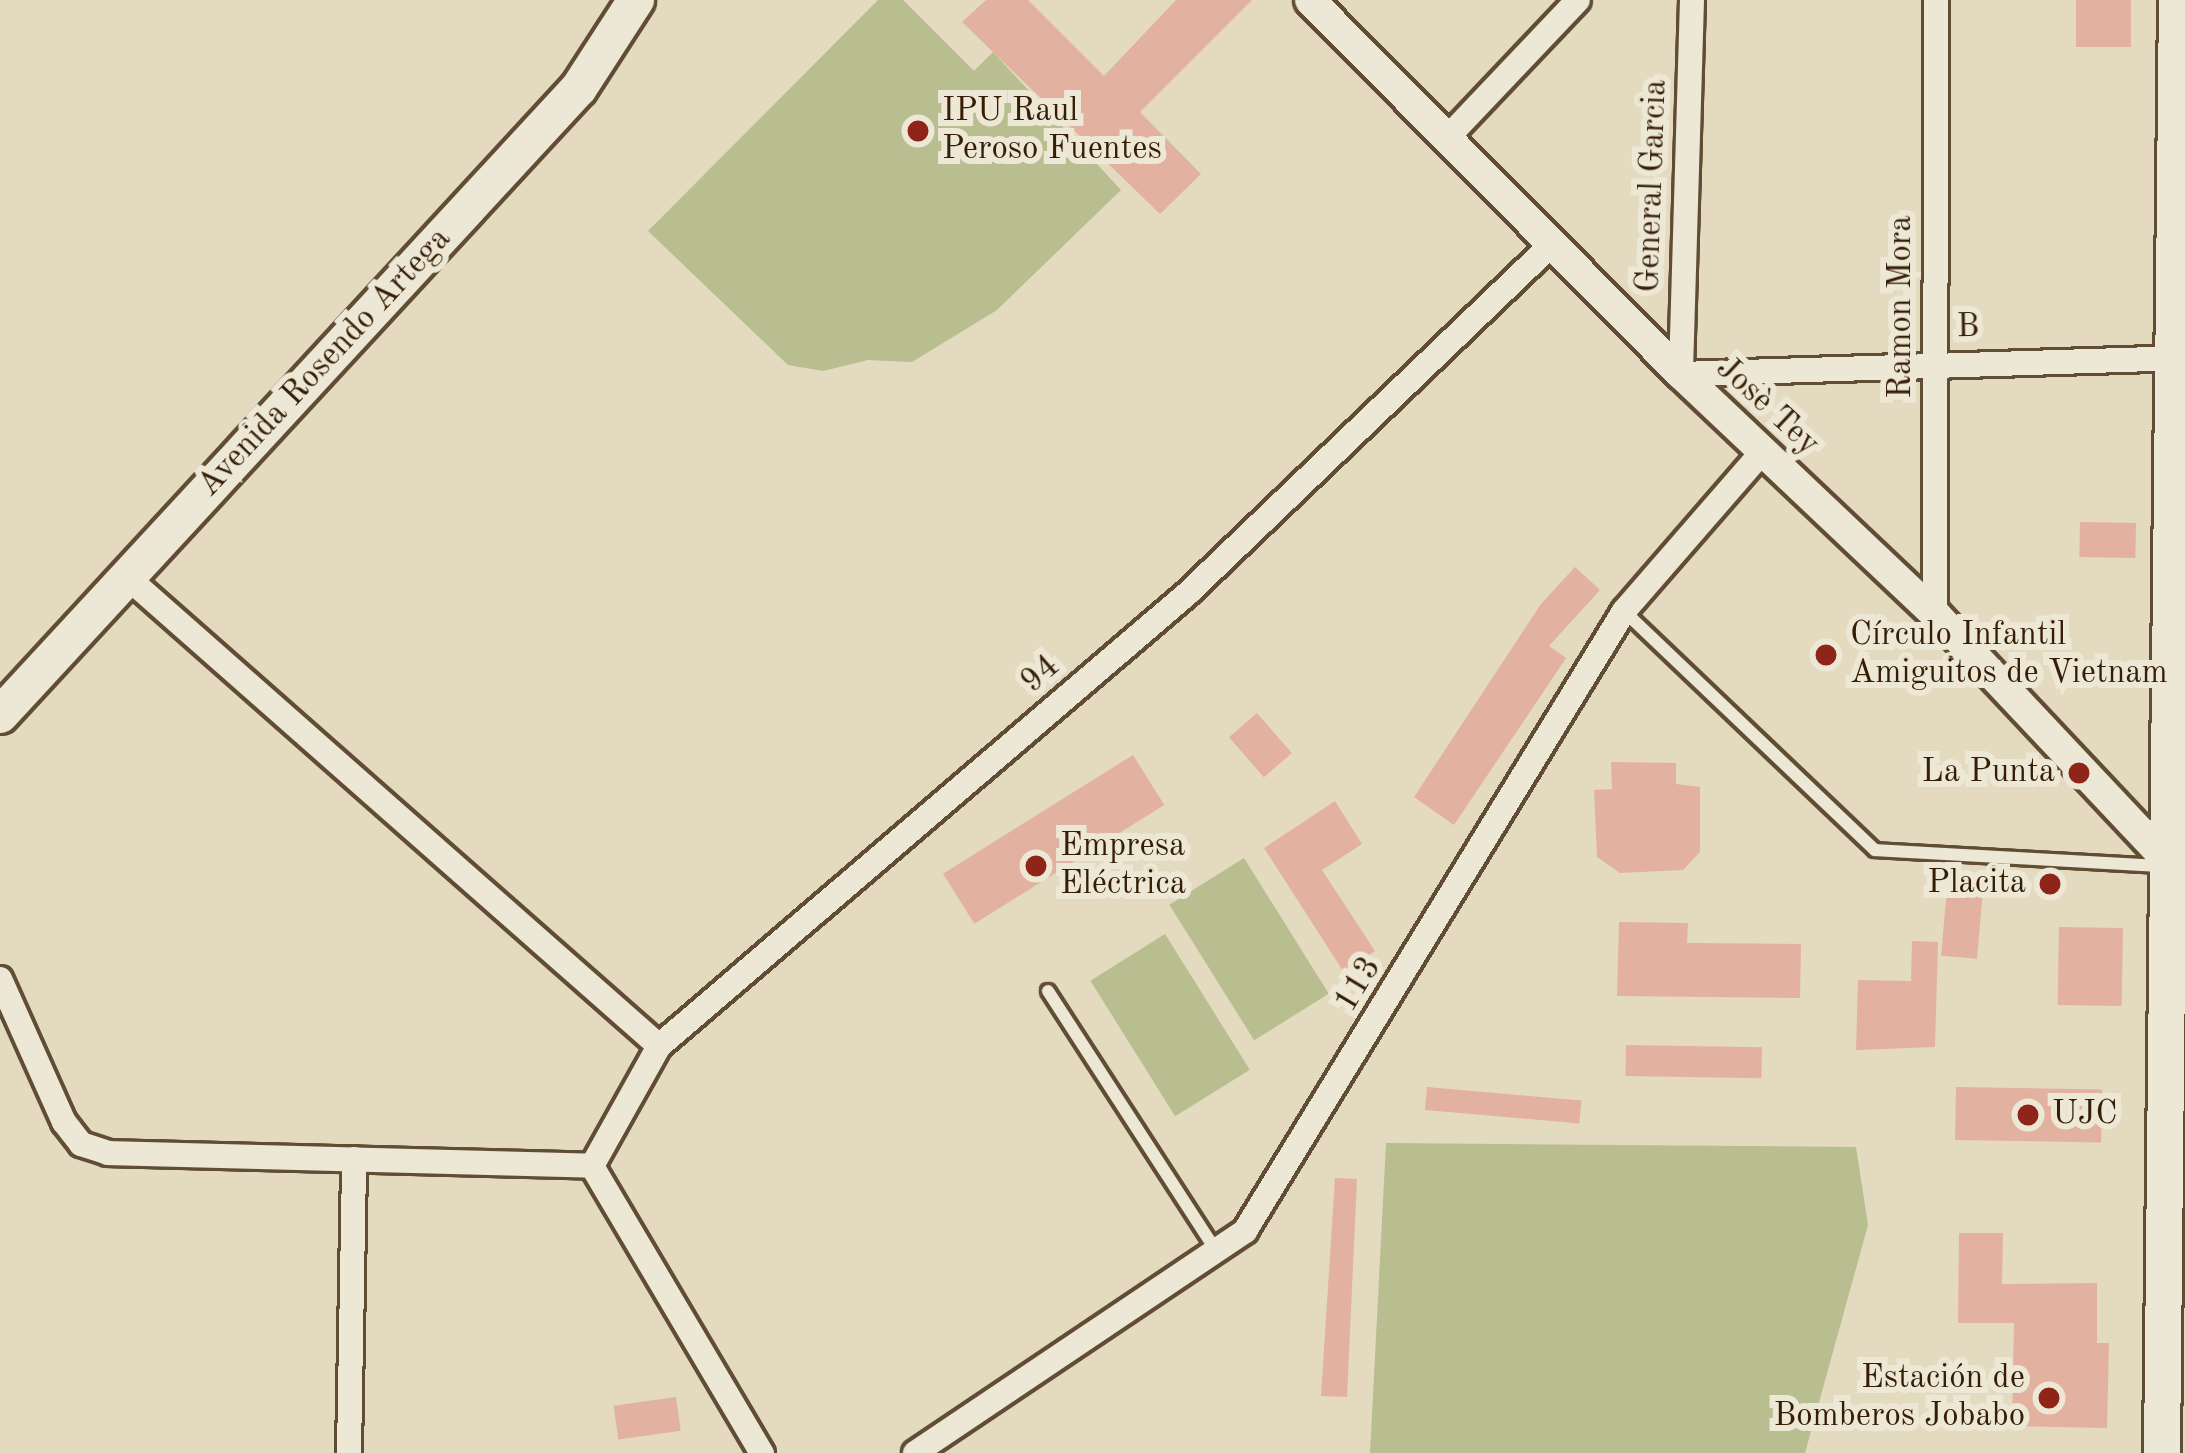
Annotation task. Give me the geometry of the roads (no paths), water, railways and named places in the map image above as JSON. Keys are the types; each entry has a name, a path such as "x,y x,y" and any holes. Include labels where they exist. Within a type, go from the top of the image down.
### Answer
{"main road":[{"name":"Avenida Rosendo Artega","path":"0,715 578,88 636,0"},
{"path":"2169,1447 2182,358 2177,0"}],"street":[{"name":"Josè Tey","path":"1310,0 1681,374 1936,614 2179,862"},
{"path":"1447,138 1578,0"},
{"name":"General Garcia","path":"1681,374 1692,0"},
{"name":"Ramon Mora","path":"1936,0 1936,614"},
{"name":"94","path":"592,1166 659,1046 1188,593 1552,244"},
{"name":"B","path":"1681,374 1935,362 2182,358"},
{"name":"113","path":"915,1453 1219,1255 1265,1205 1624,611 1762,452"},
{"path":"127,577 659,1046"},
{"path":"2119,801 2179,804"},
{"path":"0,979 64,1122 81,1144 108,1153 592,1166 762,1453"},
{"path":"349,1453 354,1160"}],"lane":[{"path":"1624,611 1875,850 2179,862"},
{"path":"1048,991 1219,1255"}],"place":[{"name":"IPU Raul Peroso Fuentes","path":"918,131"},
{"name":"Círculo Infantil Amiguitos de Vietnam","path":"1826,655"},
{"name":"La Punta","path":"2079,773"},
{"name":"Empresa Eléctrica","path":"1036,866"},
{"name":"Placita","path":"2050,884"},
{"name":"UJC","path":"2028,1115"},
{"name":"Estación de Bomberos Jobabo","path":"2049,1398"}]}
